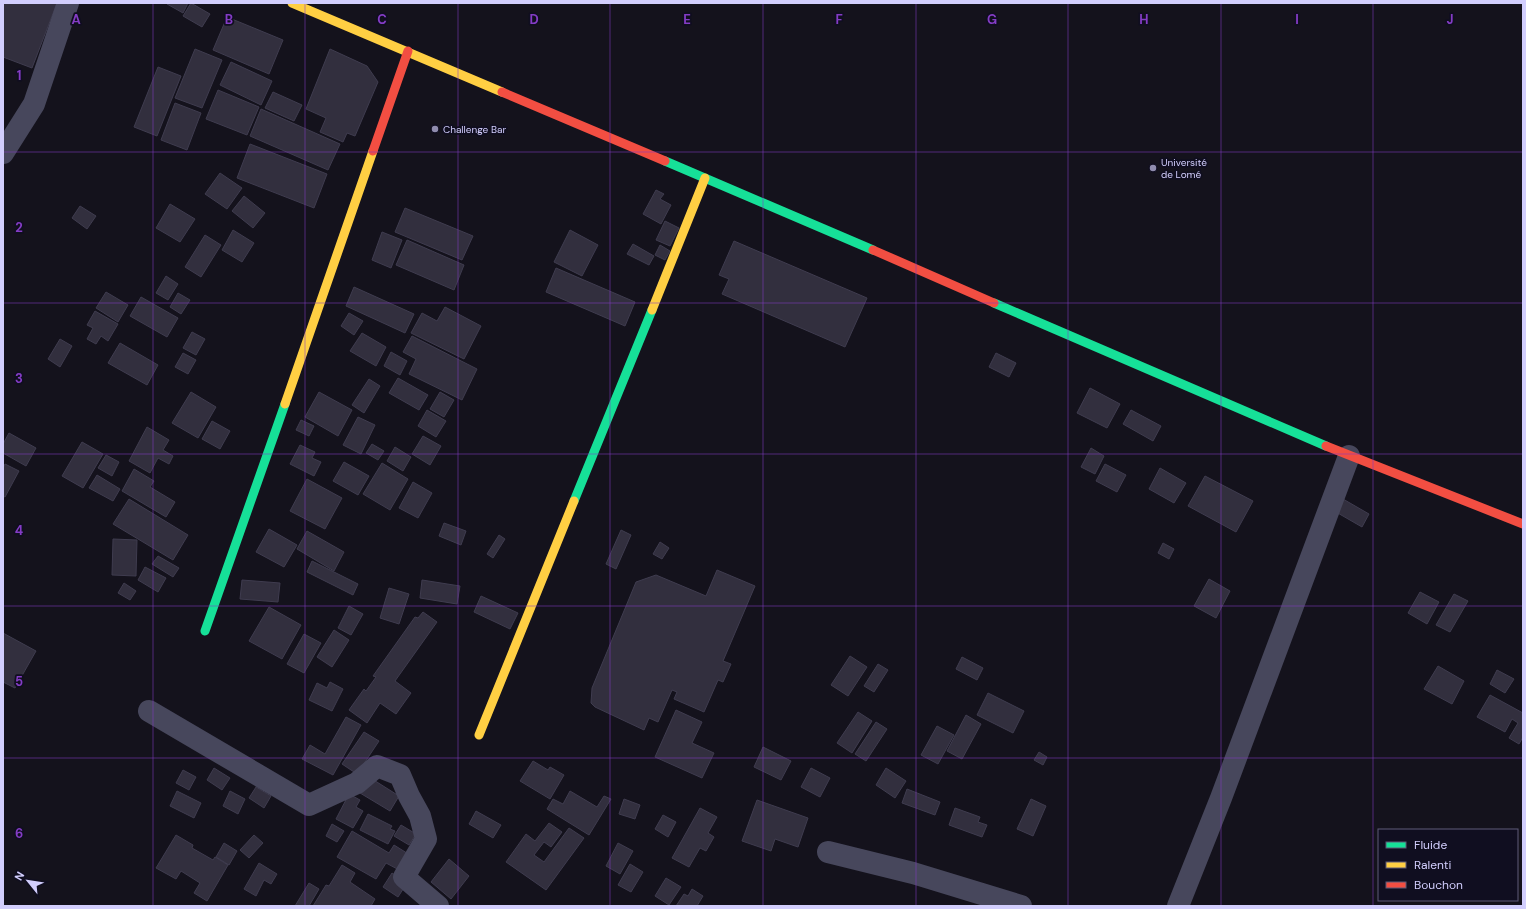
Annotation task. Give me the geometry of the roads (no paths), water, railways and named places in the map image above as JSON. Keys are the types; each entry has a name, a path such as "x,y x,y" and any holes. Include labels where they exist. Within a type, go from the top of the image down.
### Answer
{"street":[{"path":"3,153 34,104 68,3"},
{"path":"292,3 705,178 1349,456 1523,524"},
{"path":"205,631 408,51"},
{"path":"479,735 705,178"},
{"path":"1178,906 1222,798 1349,456"},
{"path":"149,711 309,805 357,783 377,766 400,775 420,816 426,839 404,877 438,906"},
{"path":"828,852 913,873 1021,906"}],"place":[{"name":"Challenge Bar","path":"435,129"},
{"name":"Université de Lomé","path":"1153,168"}]}
